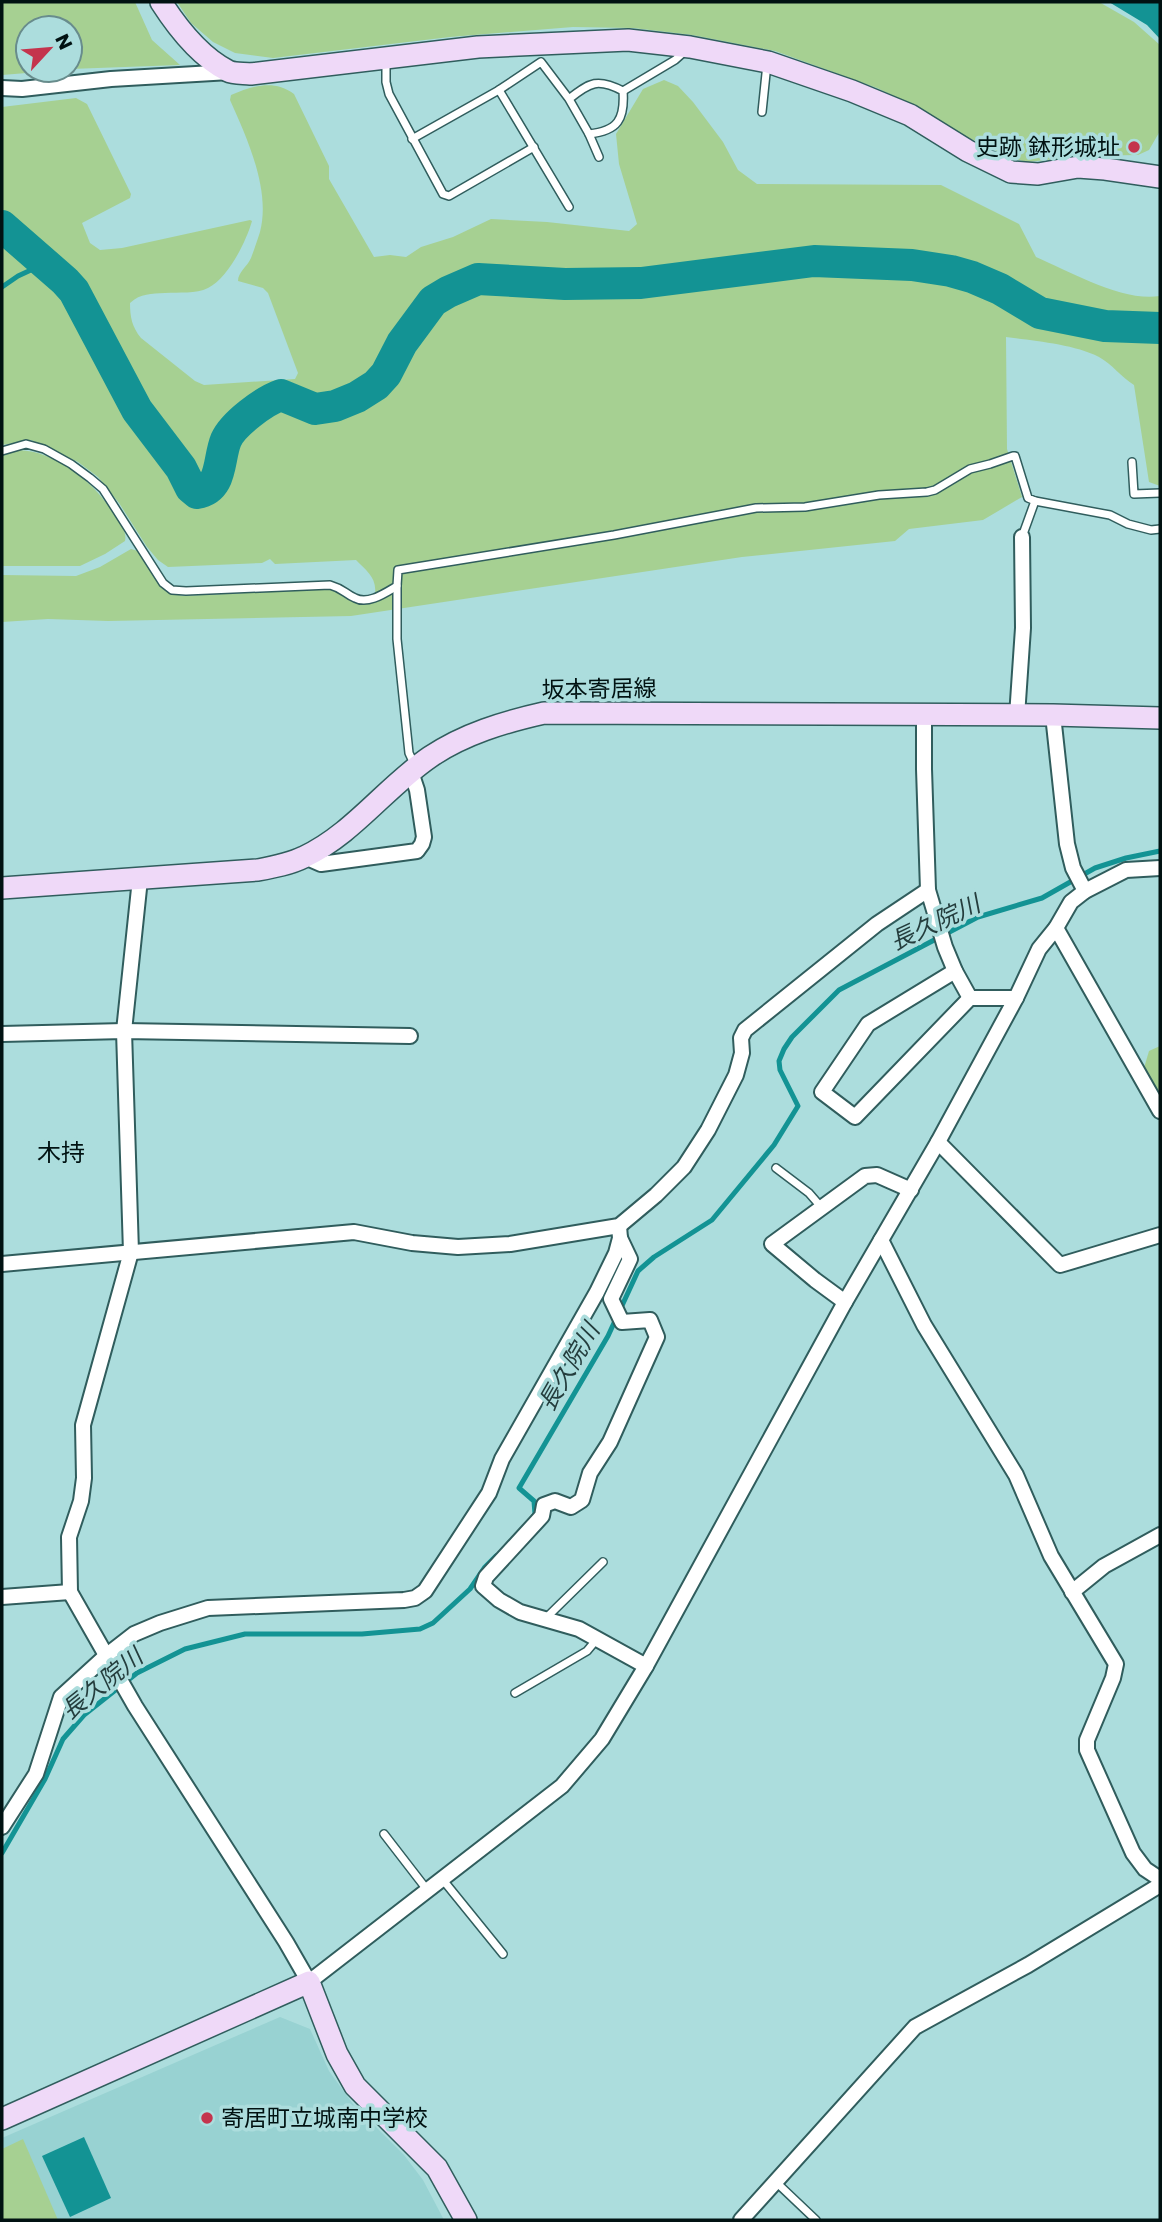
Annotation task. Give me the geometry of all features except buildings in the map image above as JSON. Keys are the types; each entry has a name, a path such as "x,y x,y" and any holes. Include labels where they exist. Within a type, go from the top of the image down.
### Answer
{"street":[{"path":"161,2 175,25 196,47 230,72"},
{"path":"2,88 22,89 111,79 230,72 251,74 386,57 537,53 628,40 690,47 768,62 852,91 910,115 968,151 1011,172 1038,174 1078,167 1160,177"},
{"path":"1017,716 1023,628 1022,537"},
{"name":"坂本寄居線","path":"2,888 258,870 305,857 326,845 431,756 503,722 544,713 1053,715 1160,718"},
{"path":"1053,715 1067,844 1073,868 1084,889"},
{"path":"924,716 928,890 945,947 970,998"},
{"path":"305,857 321,864 417,850 424,837 413,770"},
{"path":"2,2119 309,1982 562,1786 601,1739 646,1666 845,1302 938,1142 1016,998 1039,949 1056,928 1071,902 1084,889 1126,870 1160,868"},
{"path":"140,879 124,1031 131,1252 83,1425 81,1501 69,1537 70,1592 135,1706 286,1942 309,1982 337,2054 355,2086 437,2168 466,2220"},
{"path":"2,1826 36,1774 61,1697 134,1634 208,1608 404,1600 415,1598 425,1591 489,1493 502,1459 597,1292 616,1253 619,1232 684,1167 708,1130 736,1075 742,1053 741,1038 745,1030 877,924 928,890"},
{"path":"1056,928 1160,1111"},
{"path":"955,971 867,1024 822,1092 855,1117 970,998 1016,998"},
{"path":"2,1034 124,1031 410,1036"},
{"path":"938,1142 1060,1265 1160,1235"},
{"path":"845,1302 772,1244 865,1176 877,1175 911,1190"},
{"path":"2,1264 354,1231 412,1243 458,1247 619,1232"},
{"path":"619,1232 630,1259 611,1300 622,1322 650,1320 656,1337 610,1442 590,1473 582,1500 571,1507 555,1501 544,1506 542,1516 486,1577 484,1587 499,1600 520,1612 579,1629 646,1666"},
{"path":"881,1240 924,1325 1016,1475 1051,1556 1116,1664 1113,1678 1087,1740 1087,1750 1133,1853 1145,1869 1160,1879"},
{"path":"1072,1592 1104,1566 1160,1535"},
{"path":"2,1597 70,1592"},
{"path":"741,2220 915,2027 1028,1965 1160,1885"}],"lane":[{"path":"623,91 675,60 690,47"},
{"path":"412,139 499,90 537,53 569,99 599,157"},
{"path":"386,57 389,94 443,194 449,196 534,147"},
{"path":"762,112 768,62"},
{"path":"569,99 581,89 597,82 610,84 623,91"},
{"path":"499,90 569,207"},
{"path":"589,134 604,132 617,124 624,108 623,91"},
{"path":"2,451 26,444 44,449 90,478 103,489 163,583 172,590 186,592 330,585 343,588 354,598 364,601 397,586"},
{"path":"413,770 397,639 398,570 614,536 756,508 805,508 879,495 927,492 944,485 970,468 1013,456 1028,498 1110,515 1151,530 1160,529"},
{"path":"1132,462 1134,494 1160,493"},
{"path":"1022,537 1035,501"},
{"path":"776,1168 809,1193 822,1208"},
{"path":"546,1618 603,1562"},
{"path":"514,1693 587,1651 597,1639"},
{"path":"384,1834 428,1891"},
{"path":"443,1880 503,1954"},
{"path":"776,2181 817,2220"}],"shaded area":[{"path":"1109,2 1160,2 1160,39 1147,25"},
{"name":"寄居町立城南中学校","path":"280,2017 310,2029 329,2071 353,2104 404,2155 423,2180 444,2220 2,2220 2,2138"},
{"path":"84,2137 111,2198 70,2217 42,2156"}],"green space":[{"path":"2,2 135,2 152,40 180,65 84,68 84,14 14,14 14,74 2,75"},
{"path":"177,2 1099,2 1134,22 1160,45 1160,131 1149,150 1138,155 1081,156 1028,162 1013,159 967,137 927,112 877,88 775,51 692,35 633,28 573,27 450,37 273,58 235,53 213,42 191,23"},
{"path":"664,80 678,86 693,102 723,142 738,170 757,184 941,185 1019,224 1036,257 1113,290 1145,297 1160,296 1160,486 1149,482 1134,385 1104,360 1089,353 1006,337 1007,449 1022,497 983,520 909,529 895,541 742,557 351,616 108,621 48,619 2,622 2,575 76,576 100,567 131,549 138,551 163,589 182,596 332,589 340,591 353,602 375,593 375,588 370,575 356,560 275,564 270,559 262,563 168,567 147,547 119,503 98,477 78,462 31,440 2,445 2,107 76,98 87,104 131,194 130,198 82,223 90,243 100,250 122,248 252,221 235,259 208,288 146,295 130,303 132,322 141,338 195,381 204,385 295,379 298,373 268,293 263,288 238,281 251,258 263,216 260,182 230,100 231,95 271,85 294,94 329,166 329,179 374,257 406,257 421,247 453,237 491,219 629,231 637,224 619,164 616,134 643,89"},
{"path":"19,450 34,452 62,463 87,482 120,523 125,541 80,566 2,566 2,456"},
{"path":"1160,1046 1160,1094 1144,1068 1149,1051"},
{"path":"23,2139 58,2220 2,2220 2,2149"}],"waterway":[{"path":"2,226 74,291 137,410 197,493 211,486 218,472 226,440 235,427 250,414 281,395 315,409 335,406 357,397 376,385 386,374 402,343 433,301 478,279 565,284 641,283 814,261 912,265 972,277 1000,289 1040,313 1105,326 1160,328"},
{"path":"2,287 46,263"},
{"name":"長久院川","path":"532,1518 535,1514 534,1501 519,1488 608,1336 638,1271 654,1257 712,1220 774,1145 798,1106 780,1070 779,1061 792,1037 839,990 978,917 1042,898 1095,868 1160,851"},
{"name":"長久院川","path":"2,1853 45,1779 63,1739 84,1715 137,1673 185,1649 245,1634 362,1634 420,1629 433,1623 470,1589 496,1556"}],"place":[{"name":"史跡 鉢形城址","path":"1134,147"},
{"name":"寄居町立城南中学校","path":"207,2118"}],"district":[{"name":"木持","path":"61,1153"}]}
